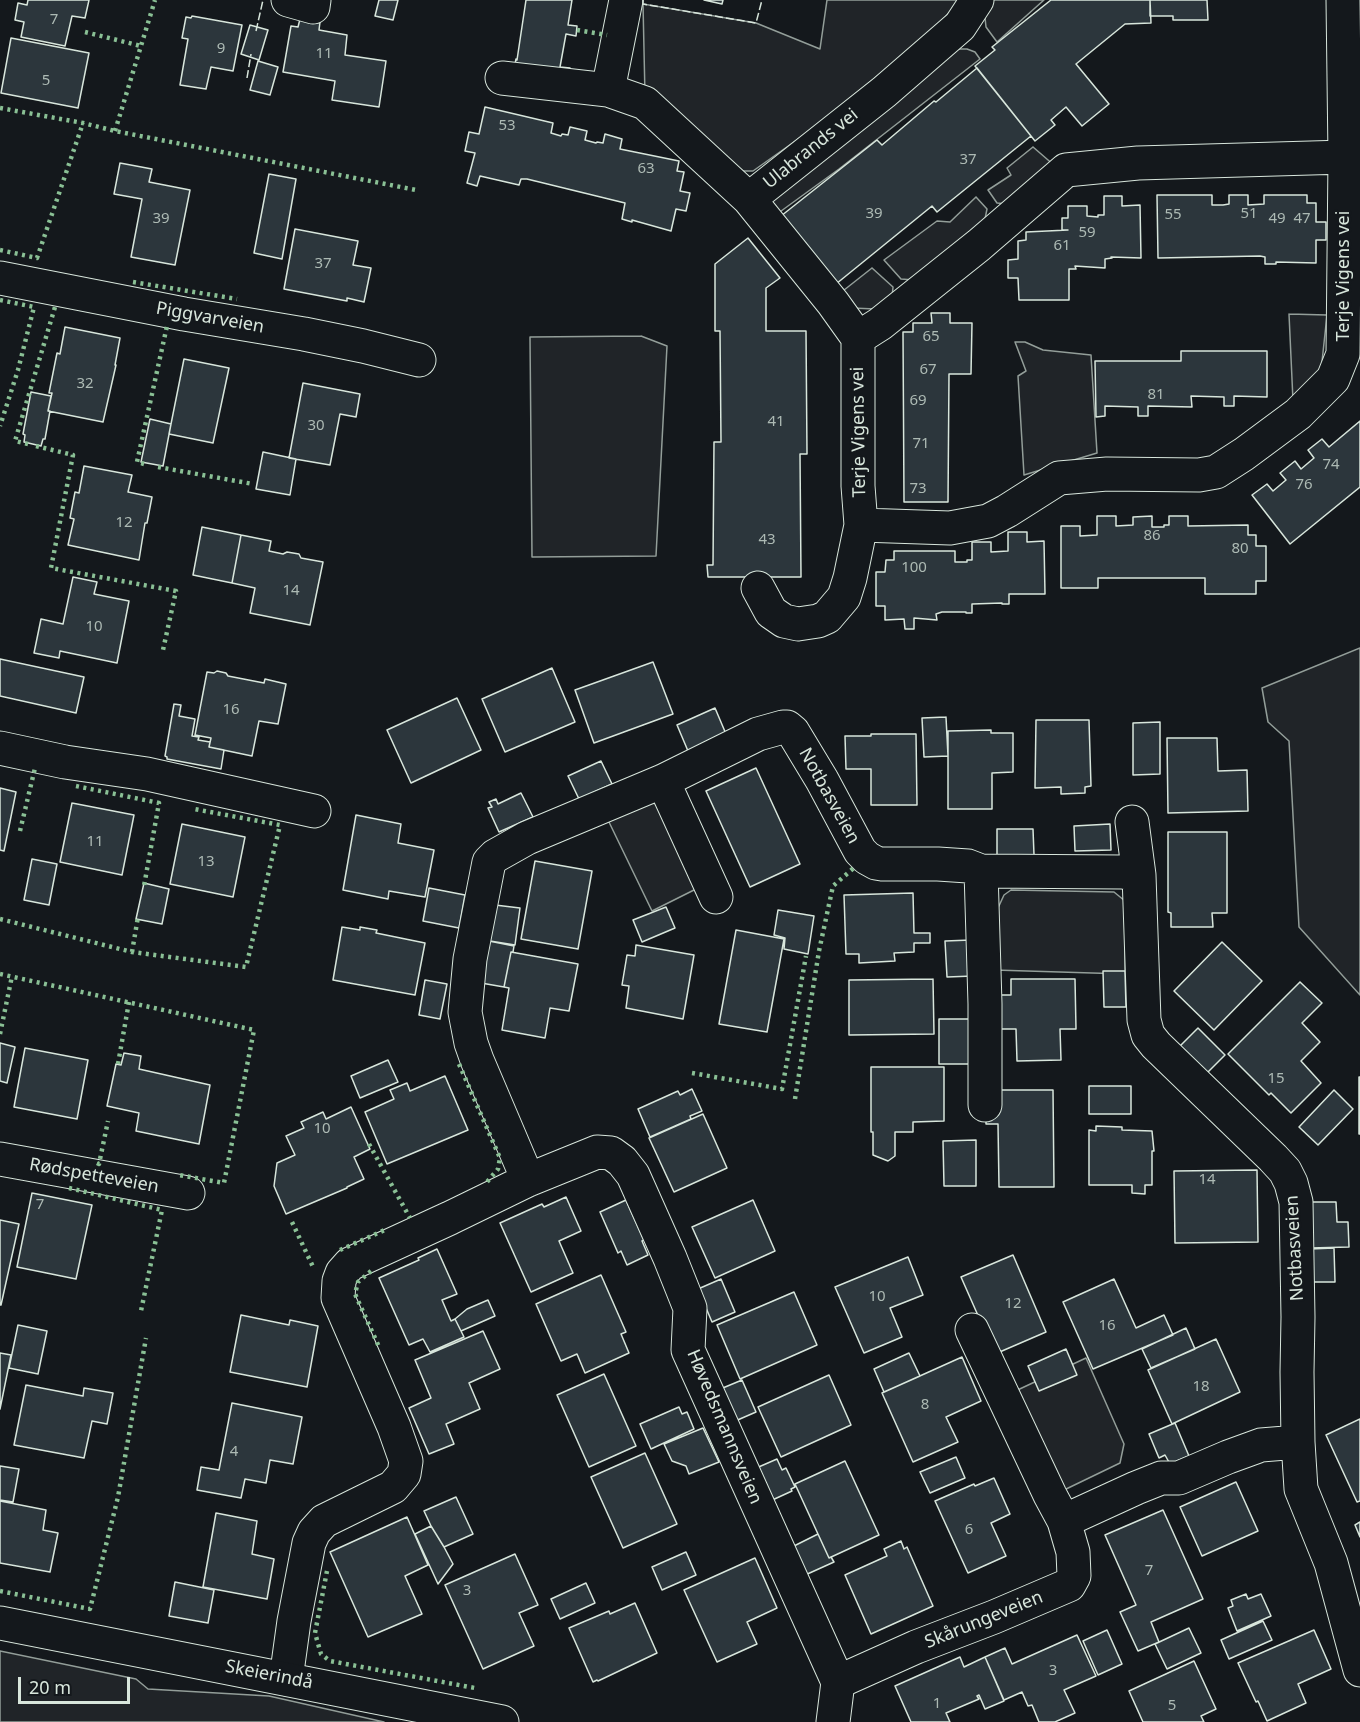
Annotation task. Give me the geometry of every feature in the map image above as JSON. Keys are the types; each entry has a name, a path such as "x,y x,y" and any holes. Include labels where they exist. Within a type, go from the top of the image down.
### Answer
{"street":[{"path":"288,0 313,7 314,0"},
{"path":"608,90 626,0"},
{"name":"Ulabrands vei","path":"502,78 608,90 645,103 749,199 884,92 960,26 977,0"},
{"name":"Terje Vigens vei","path":"861,525 950,528 976,525 1007,511 1059,478 1107,474 1199,475 1216,472 1298,414 1333,379 1343,354 1345,157 1343,0"},
{"path":"749,199 858,338 880,324 1066,170 1138,163 1345,157"},
{"name":"Piggvarveien","path":"0,279 304,334 418,360"},
{"name":"Terje Vigens vei","path":"758,588 771,612 784,621 798,624 828,617 844,597 861,525 858,486 858,338"},
{"name":"Notbasveien","path":"663,780 758,734 788,727 800,742 860,851 867,858 882,864 968,866 981,871 1123,872 1139,875"},
{"path":"0,748 65,762 147,774 314,812"},
{"path":"528,1180 477,1060 465,1012 470,959 489,862 495,856 527,838 663,780 716,897"},
{"name":"Notbasveien","path":"1132,822 1139,875 1144,1020 1148,1035 1286,1171 1291,1183 1296,1202 1298,1442 1301,1489 1331,1563 1360,1670"},
{"path":"981,871 985,1105"},
{"name":"Høvedsmannsveien","path":"286,1679 294,1621 309,1543 314,1532 324,1521 393,1487 404,1474 406,1461 394,1427 338,1298 342,1273 350,1264 528,1180 597,1152 611,1153 622,1161 633,1175 690,1308 688,1350 838,1682"},
{"name":"Rødspetteveien","path":"0,1159 188,1193"},
{"name":"Skårungeveien","path":"838,1682 916,1647 1069,1585 1074,1576 1073,1560 1064,1521 972,1330"},
{"path":"1064,1521 1161,1478 1179,1479 1261,1445 1298,1442"},
{"name":"Skeierindå","path":"0,1623 502,1722"},
{"path":"833,1722 838,1682"}],"shaded area":[{"path":"827,0 960,0 933,31 808,132 753,171 743,171 732,165 645,96 643,4 756,23 820,49"},
{"path":"988,0 1044,0 997,42 986,27 984,8"},
{"path":"957,49 975,52 980,59 839,169 777,214 772,206 772,199"},
{"path":"1033,147 1055,166 1007,204 997,203 988,190 1011,175 1007,168"},
{"path":"976,197 987,209 984,224 914,280 901,279 884,260 937,221 950,222"},
{"path":"872,268 893,287 892,298 875,309 852,308 839,294"},
{"path":"1289,314 1327,315 1321,371 1293,401"},
{"path":"641,336 667,346 656,556 532,557 530,337"},
{"path":"1015,342 1025,342 1043,350 1091,355 1097,453 1024,475 1018,376 1026,371"},
{"path":"1360,648 1360,995 1299,927 1289,741 1268,722 1262,688"},
{"path":"641,802 660,804 700,887 652,911 608,820"},
{"path":"1011,890 1114,892 1125,901 1125,974 994,970 998,908 1004,895"},
{"path":"1086,1358 1124,1444 1120,1463 1062,1491 1009,1394"},
{"path":"0,1651 136,1679 148,1689 269,1696 384,1722 0,1722"}],"building":[{"path":"28,0 89,0 85,18 72,16 65,46 21,37 24,22 15,20 18,3 27,5"},
{"path":"379,0 398,0 393,20 375,16"},
{"path":"526,0 572,0 568,25 577,26 576,36 566,34 560,67 570,68 568,78 514,69"},
{"path":"704,0 723,0 722,4"},
{"path":"1051,0 1150,0 1151,23 1125,24 1076,64 1109,104 1082,126 1066,107 1051,120 1055,125 1035,141 975,66 995,50 992,47"},
{"path":"1150,0 1207,0 1208,20 1173,20 1173,16 1150,16"},
{"path":"192,16 242,25 233,71 211,67 206,89 180,85 188,39 182,38 186,17 191,18"},
{"path":"300,19 320,22 319,30 347,35 345,55 386,61 379,107 332,100 335,81 283,72 291,26 298,27"},
{"path":"250,25 268,30 259,60 241,54"},
{"path":"11,38 89,53 78,108 1,93"},
{"path":"258,61 278,67 270,95 250,90"},
{"path":"977,68 1031,136 937,212 932,206 836,284 781,216 877,140 882,145"},
{"path":"485,107 553,123 551,133 561,136 562,134 568,135 570,127 587,131 585,140 603,143 605,134 622,139 620,149 679,161 677,171 684,172 680,191 690,193 686,211 676,209 671,231 622,219 625,203 527,179 521,179 519,185 480,176 477,186 467,183 475,153 465,151 469,132 479,134"},
{"path":"120,163 152,169 149,182 190,190 175,265 131,257 142,199 114,194"},
{"path":"269,174 296,179 282,259 254,253"},
{"path":"1157,195 1212,195 1212,205 1223,205 1229,204 1229,195 1248,195 1248,205 1264,204 1264,195 1307,195 1307,203 1316,203 1316,222 1326,222 1326,240 1316,240 1316,263 1265,264 1265,257 1260,256 1158,258"},
{"path":"1104,196 1122,196 1122,206 1140,205 1141,258 1111,257 1105,259 1105,268 1075,266 1076,269 1069,269 1069,300 1019,300 1018,278 1008,278 1008,260 1018,259 1018,241 1026,240 1026,232 1068,230 1062,230 1062,218 1068,218 1068,206 1087,206 1087,216 1104,215"},
{"path":"295,229 358,241 353,265 371,268 364,302 284,289"},
{"path":"748,238 780,278 766,288 766,331 806,331 807,454 800,454 801,577 708,577 707,565 713,565 714,442 721,442 720,331 715,331 715,264"},
{"path":"931,313 950,313 950,323 972,323 971,374 949,374 948,502 904,502 903,332 913,332 913,323 932,323"},
{"path":"65,327 120,338 103,422 48,411 57,353 60,354"},
{"path":"1181,351 1267,351 1267,397 1234,396 1234,406 1224,406 1224,397 1191,396 1192,407 1148,406 1148,416 1138,416 1138,407 1105,406 1105,416 1096,417 1095,361 1181,361"},
{"path":"184,359 229,368 213,443 169,434"},
{"path":"303,383 360,394 356,417 340,414 330,465 289,458"},
{"path":"31,392 51,396 45,439 41,446 24,442 25,435 23,434"},
{"path":"150,419 171,424 163,466 141,462"},
{"path":"1360,421 1360,487 1290,544 1252,495 1267,484 1273,491 1286,480 1280,473 1295,461 1301,469 1314,458 1308,450 1322,439 1329,447"},
{"path":"263,452 296,459 290,495 256,489"},
{"path":"84,466 132,475 128,492 152,497 139,560 68,545 74,519 70,518 75,492 79,493"},
{"path":"1097,516 1116,516 1116,526 1133,525 1133,517 1152,516 1152,527 1169,525 1169,516 1188,516 1188,526 1248,525 1248,535 1256,535 1256,546 1266,546 1266,581 1256,581 1256,594 1205,594 1205,578 1098,578 1098,588 1061,588 1061,526 1080,526 1080,536 1097,535"},
{"path":"202,527 241,535 232,583 193,575"},
{"path":"1008,532 1027,532 1027,542 1044,541 1045,594 1009,594 1009,604 972,604 972,613 942,612 936,614 937,620 914,618 914,629 905,629 904,619 885,620 885,606 876,606 876,572 885,572 886,560 894,560 894,551 955,551 955,562 967,562 967,560 972,560 972,542 991,542 991,552 1008,551"},
{"path":"241,535 271,541 269,551 299,554 301,558 323,562 310,625 250,613 255,588 232,583"},
{"path":"73,577 97,582 94,594 129,601 117,663 60,651 59,658 34,653 41,619 63,624"},
{"path":"0,659 84,677 76,713 0,696"},
{"path":"653,662 673,714 594,743 575,690"},
{"path":"552,668 575,722 505,752 482,699"},
{"path":"207,672 226,673 228,676 264,683 265,679 286,684 278,724 259,721 252,756 209,747 211,738 195,735"},
{"path":"457,698 481,750 411,783 387,730"},
{"path":"174,704 181,705 179,716 195,719 192,736 199,737 198,740 210,742 209,747 224,750 221,769 167,759 165,756"},
{"path":"715,708 726,734 688,751 677,725"},
{"path":"946,717 948,756 924,757 922,718"},
{"path":"1036,720 1089,720 1091,786 1085,787 1085,793 1061,794 1061,787 1035,788"},
{"path":"1160,722 1160,774 1133,775 1133,723"},
{"path":"991,730 991,733 1013,733 1013,772 992,773 992,809 948,809 948,731"},
{"path":"871,734 916,734 917,805 871,805 871,769 846,769 845,736 871,736"},
{"path":"1167,738 1217,738 1218,771 1247,770 1248,811 1168,813"},
{"path":"601,761 612,784 579,799 568,776"},
{"path":"756,768 800,864 750,887 706,791"},
{"path":"0,788 16,792 4,851 0,850"},
{"path":"521,793 533,817 499,832 488,808 492,807 489,802 496,799 498,804"},
{"path":"72,803 134,815 122,875 60,862"},
{"path":"356,815 401,824 398,843 434,850 425,897 389,891 388,899 343,890"},
{"path":"182,824 245,837 233,897 170,884"},
{"path":"1110,824 1111,850 1075,851 1074,826"},
{"path":"997,829 1033,829 1034,855 997,855"},
{"path":"1168,832 1227,832 1227,913 1212,913 1213,927 1171,927 1171,913 1168,912"},
{"path":"32,859 57,864 49,905 24,900"},
{"path":"535,861 592,871 578,949 521,939"},
{"path":"144,883 169,889 162,924 136,919"},
{"path":"429,888 465,895 459,928 423,921"},
{"path":"913,893 914,933 930,933 930,943 914,943 914,952 894,953 895,961 859,963 859,954 846,954 844,895"},
{"path":"495,905 520,908 515,945 490,941"},
{"path":"666,907 675,928 642,942 633,920"},
{"path":"778,910 814,916 808,954 784,949 785,938 774,935"},
{"path":"342,927 377,930 376,933 425,943 415,995 333,980"},
{"path":"736,930 784,939 767,1032 719,1024"},
{"path":"971,940 973,976 947,977 945,941"},
{"path":"489,941 514,946 504,987 481,983"},
{"path":"1222,942 1262,981 1214,1030 1174,991"},
{"path":"636,945 694,955 683,1019 626,1008 629,986 622,985 627,955 635,956"},
{"path":"511,952 578,964 569,1011 550,1008 545,1038 502,1030 509,988 504,987"},
{"path":"1103,971 1125,971 1126,1007 1104,1007"},
{"path":"933,979 934,1034 849,1035 849,980"},
{"path":"1011,979 1075,979 1076,1029 1060,1029 1061,1060 1017,1061 1016,1029 1001,1029 1000,995 1011,995"},
{"path":"425,980 447,984 440,1019 419,1015"},
{"path":"1300,982 1322,1003 1302,1023 1320,1042 1301,1061 1321,1083 1291,1113 1271,1093 1269,1095 1228,1054"},
{"path":"939,1019 974,1019 974,1064 939,1064"},
{"path":"1198,1028 1225,1055 1206,1074 1179,1047"},
{"path":"0,1043 15,1047 7,1083 0,1081"},
{"path":"25,1048 88,1060 77,1119 14,1107"},
{"path":"124,1053 141,1056 139,1069 210,1085 199,1144 136,1131 139,1113 107,1106 116,1064 121,1065"},
{"path":"388,1060 398,1082 360,1098 351,1076"},
{"path":"871,1067 944,1067 944,1121 913,1122 913,1132 895,1132 895,1156 888,1161 873,1155"},
{"path":"445,1076 468,1130 387,1164 365,1112 394,1099 390,1090 407,1083 410,1091"},
{"path":"1360,1077 1360,1134 1359,1134"},
{"path":"1089,1086 1131,1086 1131,1114 1089,1114"},
{"path":"692,1089 702,1111 690,1116 691,1119 650,1137 638,1109 678,1091 680,1095"},
{"path":"998,1090 1053,1090 1054,1187 999,1187 998,1124 986,1124 986,1108"},
{"path":"1334,1090 1353,1109 1318,1145 1299,1127"},
{"path":"351,1107 370,1149 354,1157 364,1179 286,1214 274,1186 277,1163 295,1155 286,1136 304,1128 301,1122 323,1112 326,1119"},
{"path":"703,1114 727,1168 674,1192 649,1138"},
{"path":"1096,1126 1152,1131 1154,1151 1152,1151 1152,1185 1145,1185 1145,1194 1132,1193 1132,1185 1089,1185 1089,1130 1096,1131"},
{"path":"976,1140 976,1186 944,1186 943,1141"},
{"path":"1257,1170 1258,1242 1175,1243 1174,1171"},
{"path":"32,1193 92,1205 76,1279 17,1267"},
{"path":"566,1197 581,1231 559,1241 573,1273 531,1292 500,1223 542,1204 544,1207"},
{"path":"626,1200 644,1240 642,1241 648,1255 627,1265 621,1251 618,1253 600,1212"},
{"path":"753,1200 775,1251 715,1278 692,1227"},
{"path":"1309,1202 1336,1202 1337,1222 1348,1222 1349,1247 1310,1248"},
{"path":"0,1220 19,1224 1,1305 0,1305"},
{"path":"1334,1248 1335,1282 1310,1282 1310,1249"},
{"path":"437,1249 457,1294 442,1300 451,1321 455,1319 464,1337 430,1352 423,1339 409,1345 379,1278"},
{"path":"1013,1255 1046,1332 995,1354 961,1277"},
{"path":"908,1257 923,1295 890,1308 902,1337 864,1353 835,1287"},
{"path":"601,1275 626,1332 621,1334 629,1353 585,1373 577,1354 561,1361 536,1304"},
{"path":"721,1279 735,1312 712,1322 698,1289"},
{"path":"1114,1279 1136,1328 1164,1315 1173,1335 1093,1369 1063,1302"},
{"path":"794,1292 817,1345 740,1379 717,1325"},
{"path":"488,1300 495,1316 461,1331 455,1319 467,1309"},
{"path":"241,1315 289,1325 290,1320 318,1326 307,1387 230,1372"},
{"path":"18,1325 47,1331 38,1374 9,1368"},
{"path":"1186,1328 1195,1349 1151,1368 1142,1349"},
{"path":"483,1331 500,1369 469,1383 480,1409 446,1424 454,1444 429,1454 409,1408 431,1398 415,1360"},
{"path":"1216,1339 1240,1392 1172,1424 1148,1370"},
{"path":"1066,1349 1077,1375 1039,1391 1028,1366"},
{"path":"0,1353 11,1355 0,1409"},
{"path":"909,1353 920,1376 884,1392 874,1369"},
{"path":"962,1357 981,1401 946,1417 958,1442 913,1462 882,1393"},
{"path":"604,1374 636,1446 589,1467 557,1395"},
{"path":"829,1375 851,1425 781,1457 758,1407"},
{"path":"742,1380 756,1412 733,1422 718,1390"},
{"path":"26,1385 83,1396 84,1388 113,1393 107,1424 92,1421 84,1458 14,1445"},
{"path":"232,1403 302,1417 293,1464 270,1460 266,1483 245,1479 241,1498 197,1490 201,1467 219,1470"},
{"path":"679,1407 682,1414 687,1412 694,1429 651,1449 640,1424"},
{"path":"1360,1419 1360,1501 1357,1502 1326,1435"},
{"path":"1175,1423 1189,1456 1170,1464 1165,1455 1159,1458 1149,1434"},
{"path":"703,1428 719,1462 689,1474 686,1466 672,1461 664,1444"},
{"path":"645,1453 677,1524 623,1548 591,1477"},
{"path":"956,1457 965,1478 930,1493 920,1472"},
{"path":"777,1459 782,1470 786,1468 795,1487 791,1489 792,1491 768,1502 754,1469"},
{"path":"845,1461 879,1535 829,1558 795,1484"},
{"path":"0,1466 19,1469 13,1502 0,1500"},
{"path":"994,1478 1010,1514 991,1523 1006,1556 968,1573 935,1501"},
{"path":"1236,1482 1258,1531 1202,1556 1180,1507"},
{"path":"456,1497 473,1534 444,1547 424,1511"},
{"path":"0,1501 46,1510 43,1530 58,1533 50,1572 0,1563"},
{"path":"1163,1510 1203,1599 1151,1622 1159,1642 1138,1651 1120,1612 1136,1605 1105,1535"},
{"path":"216,1513 257,1521 252,1554 274,1559 267,1599 203,1587"},
{"path":"407,1517 428,1565 405,1576 422,1614 368,1637 330,1552"},
{"path":"1360,1522 1360,1537 1355,1525"},
{"path":"431,1526 453,1564 438,1584 415,1534"},
{"path":"818,1534 829,1558 831,1557 834,1562 803,1576 790,1548"},
{"path":"901,1541 904,1549 907,1547 933,1606 871,1634 845,1575 887,1556 884,1549"},
{"path":"686,1552 696,1575 662,1590 652,1567"},
{"path":"515,1554 538,1605 519,1613 534,1646 483,1669 445,1585"},
{"path":"755,1558 777,1608 747,1622 757,1644 717,1662 684,1590"},
{"path":"175,1582 214,1590 208,1623 169,1616"},
{"path":"586,1583 595,1603 560,1619 551,1599"},
{"path":"1246,1594 1248,1599 1261,1594 1271,1616 1237,1631 1228,1608 1233,1606 1231,1600"},
{"path":"635,1603 657,1653 593,1682 569,1628"},
{"path":"1263,1621 1272,1640 1229,1659 1221,1640"},
{"path":"1189,1628 1201,1653 1167,1669 1155,1644"},
{"path":"1107,1630 1122,1664 1098,1675 1083,1641"},
{"path":"1314,1630 1331,1669 1298,1684 1306,1703 1267,1721 1238,1663"},
{"path":"1077,1635 1096,1676 1064,1690 1075,1713 1055,1722 1039,1722 1032,1705 1028,1706 1022,1692 1004,1700 985,1657 1005,1648 1012,1664"},
{"path":"960,1657 964,1667 985,1657 1004,1701 985,1709 979,1695 977,1696 979,1699 946,1713 950,1722 911,1722 895,1686"},
{"path":"1194,1661 1216,1709 1201,1716 1204,1722 1143,1722 1129,1691"}],"hedge":[{"path":"115,131 155,0"},
{"path":"577,30 607,35"},
{"path":"85,32 141,46"},
{"path":"0,108 416,190"},
{"path":"0,250 37,258 83,123"},
{"path":"133,282 237,299"},
{"path":"0,300 34,307 18,370 0,426"},
{"path":"28,444 15,441 55,307"},
{"path":"144,464 137,462 167,326"},
{"path":"36,446 73,455 51,568 176,591 163,650"},
{"path":"158,467 253,484"},
{"path":"20,831 35,768"},
{"path":"76,786 159,803 144,886"},
{"path":"0,919 132,952 246,967 280,825 194,809"},
{"path":"795,1099 819,951 833,886 856,866"},
{"path":"132,952 138,917"},
{"path":"692,1073 782,1089 806,956"},
{"path":"0,974 254,1030 224,1183 179,1175"},
{"path":"0,1034 12,976"},
{"path":"118,1064 129,1002"},
{"path":"459,1064 500,1158 498,1169 487,1182"},
{"path":"97,1163 99,1164 108,1121"},
{"path":"369,1144 410,1218"},
{"path":"69,1188 162,1210 141,1311"},
{"path":"292,1222 314,1269"},
{"path":"340,1250 387,1229"},
{"path":"371,1271 358,1282 355,1294 380,1349"},
{"path":"0,1591 90,1609 118,1497 146,1338"},
{"path":"327,1571 315,1633 321,1654 330,1661 475,1688"}],"fence":[{"path":"256,31 263,0"},
{"path":"643,0 643,4 756,23 762,0"},
{"path":"247,78 251,54"}]}
